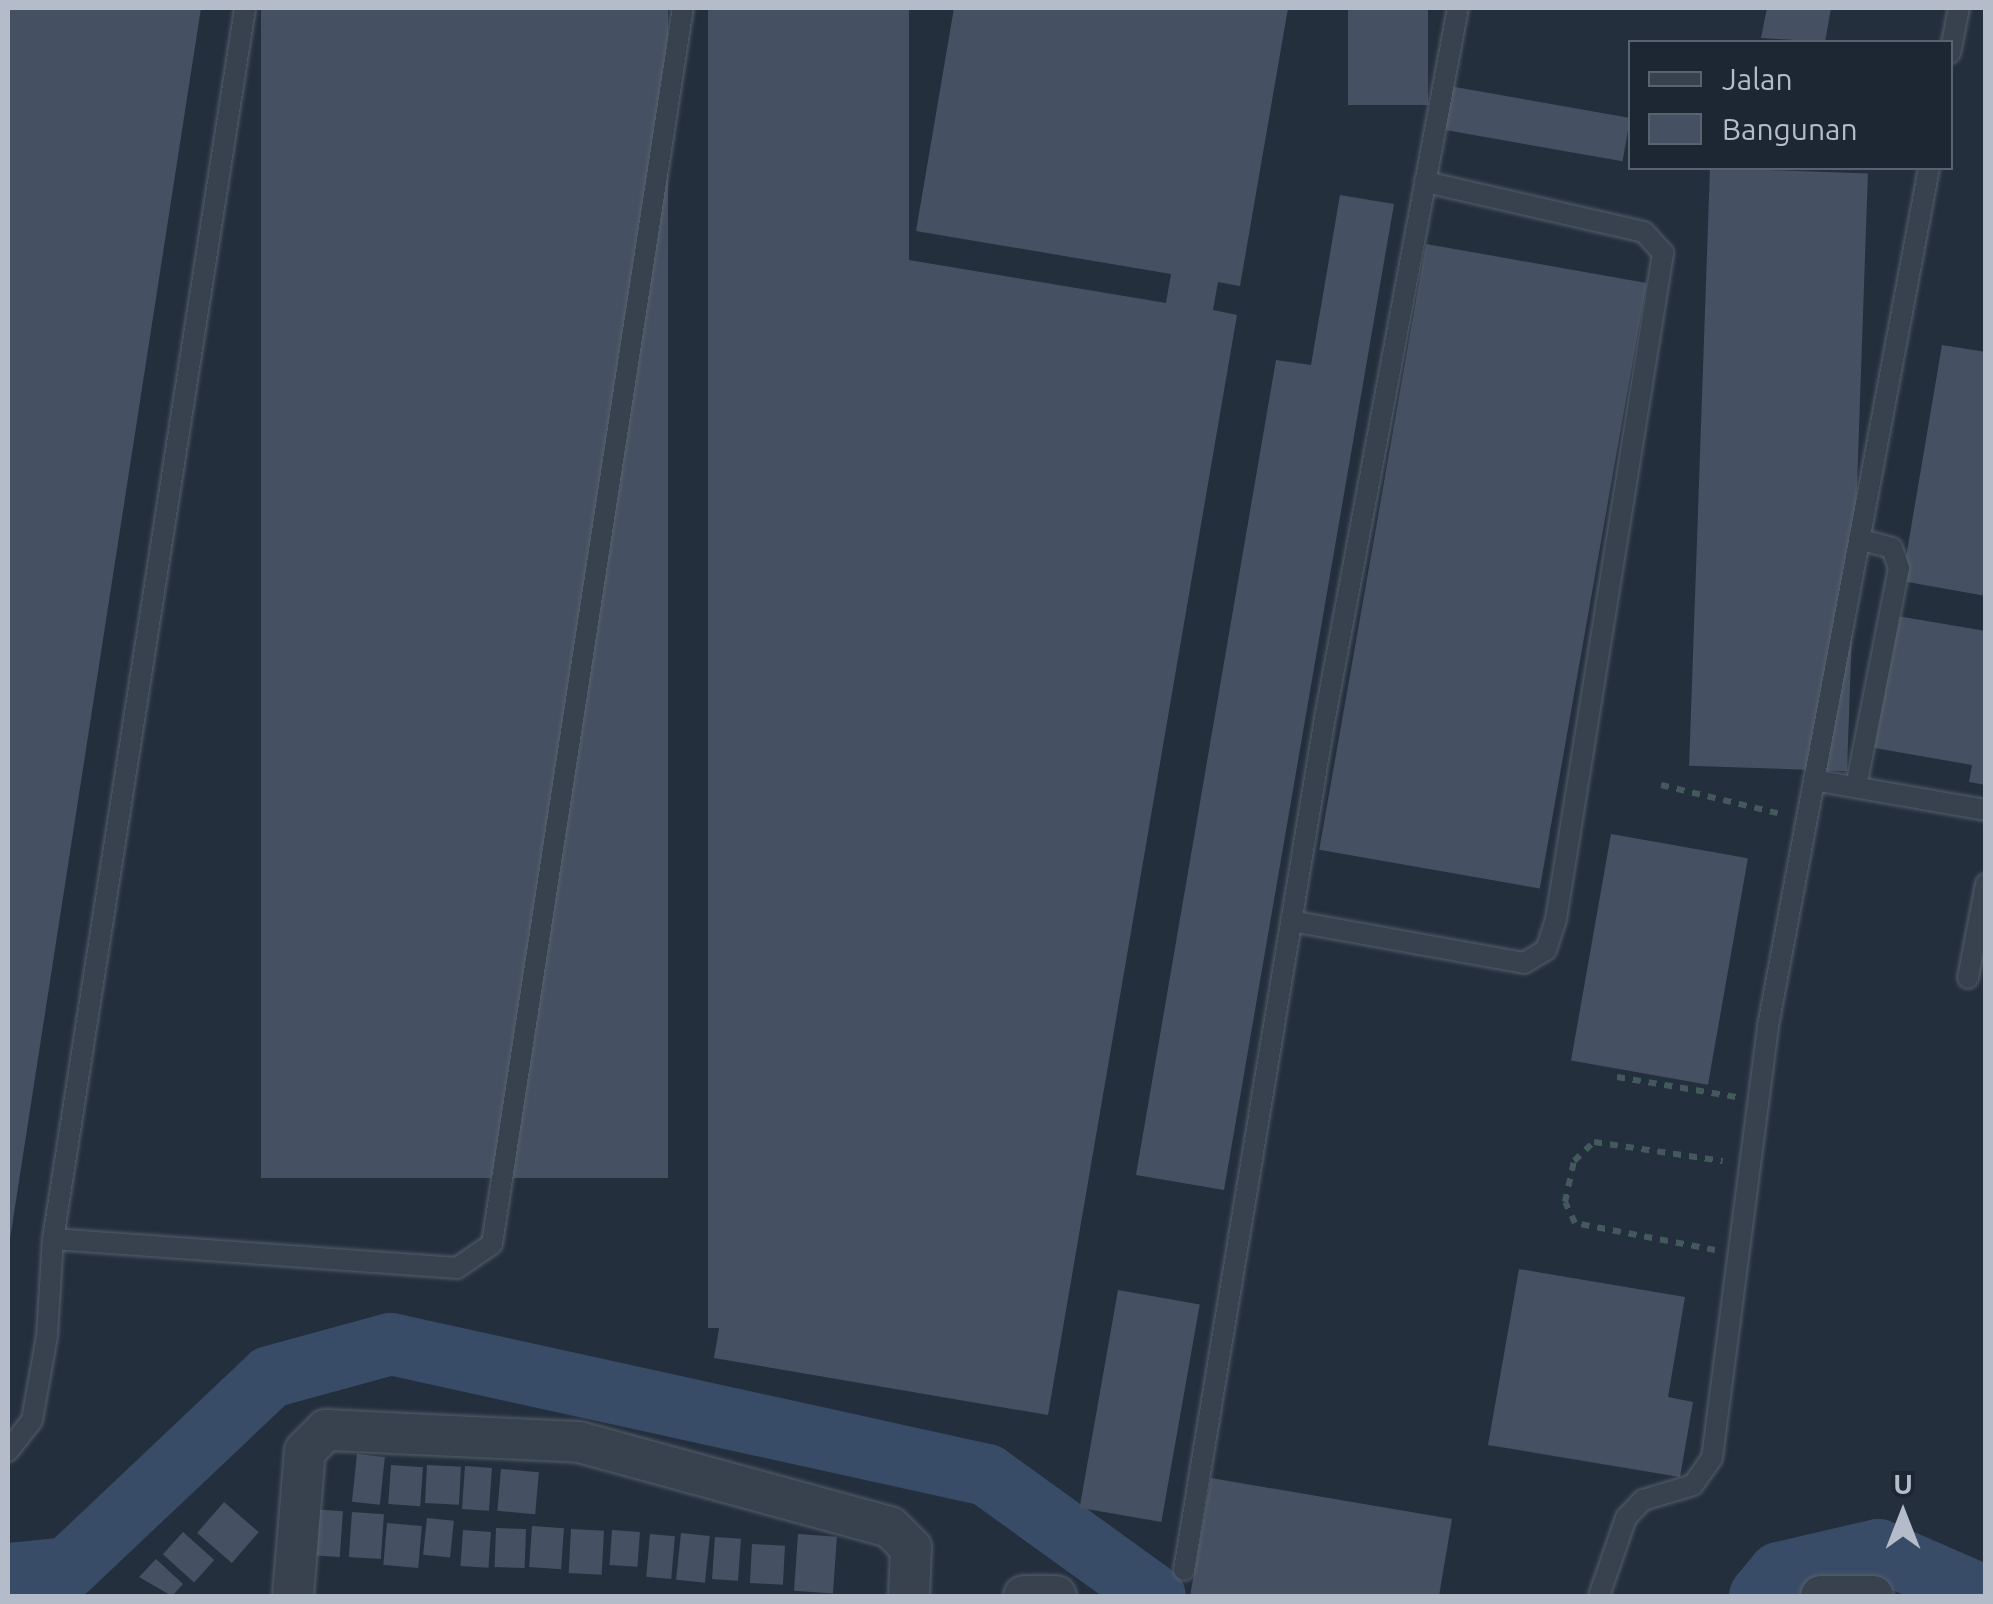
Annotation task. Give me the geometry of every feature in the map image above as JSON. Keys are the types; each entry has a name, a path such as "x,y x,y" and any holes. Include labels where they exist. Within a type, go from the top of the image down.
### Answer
{"street":[{"path":"293,1596 308,1440 326,1430 579,1442 890,1527 911,1548 909,1596"},
{"path":"1024,1596 1056,1596"},
{"path":"1821,1596 1873,1596"}],"lane":[{"path":"8,1451 32,1420 53,1239 244,8"},
{"path":"53,1239 457,1268 492,1244 683,8"},
{"path":"1184,1570 1291,921 1458,8"},
{"path":"1953,40 1959,8"},
{"path":"1599,1596 1626,1518 1643,1500 1693,1485 1712,1458 1741,1255 1757,1100 1929,170"},
{"path":"1291,921 1524,963 1546,950 1556,919 1663,253 1644,232 1425,182"},
{"path":"1856,787 1899,568 1892,548 1859,539"},
{"path":"1814,780 1986,810"},
{"path":"1968,978 1986,884"}],"path":[{"path":"1660,785 1806,820"},
{"path":"1617,1077 1757,1100"},
{"path":"1741,1255 1575,1223 1565,1202 1574,1161 1594,1142 1750,1166"}],"building":[{"path":"8,8 201,8 10,1239 8,1239"},
{"path":"261,8 668,8 668,1178 261,1178"},
{"path":"708,8 909,8 909,1328 708,1328"},
{"path":"954,8 1288,8 1240,286 1218,282 1213,310 1237,315 1048,1415 714,1358 903,259 1166,303 1171,274 916,231"},
{"path":"1348,8 1428,8 1428,105 1348,105"},
{"path":"1767,8 1831,8 1825,40 1761,38"},
{"path":"1449,86 1628,118 1623,161 1441,129"},
{"path":"1710,170 1868,174 1847,771 1689,766"},
{"path":"1340,195 1394,204 1224,1190 1136,1175 1276,360 1311,365"},
{"path":"1426,244 1647,283 1540,889 1319,850"},
{"path":"1942,345 1986,352 1986,596 1902,581"},
{"path":"1891,615 1986,631 1986,785 1969,782 1972,765 1869,747"},
{"path":"1611,834 1748,858 1708,1085 1571,1061"},
{"path":"1519,1269 1685,1297 1668,1397 1693,1402 1680,1477 1488,1445"},
{"path":"1118,1290 1200,1304 1161,1522 1080,1508"},
{"path":"357,1454 385,1457 380,1505 352,1502"},
{"path":"391,1465 423,1467 420,1506 388,1504"},
{"path":"427,1465 461,1467 459,1505 425,1503"},
{"path":"465,1466 492,1468 489,1511 462,1509"},
{"path":"501,1469 539,1472 535,1514 497,1511"},
{"path":"1211,1478 1452,1519 1439,1596 1190,1596"},
{"path":"224,1502 259,1532 232,1563 197,1533"},
{"path":"311,1509 343,1511 340,1557 308,1555"},
{"path":"352,1512 384,1514 381,1559 349,1557"},
{"path":"427,1518 454,1521 450,1558 423,1555"},
{"path":"387,1523 422,1526 418,1568 383,1565"},
{"path":"532,1526 564,1528 561,1569 529,1567"},
{"path":"496,1528 526,1529 525,1568 495,1567"},
{"path":"571,1529 604,1531 602,1575 569,1573"},
{"path":"463,1530 491,1532 488,1568 460,1566"},
{"path":"612,1530 640,1532 637,1567 610,1565"},
{"path":"183,1532 214,1560 194,1582 163,1554"},
{"path":"681,1533 710,1536 705,1583 676,1580"},
{"path":"650,1534 675,1536 671,1579 646,1577"},
{"path":"798,1534 837,1537 833,1594 794,1591"},
{"path":"715,1537 741,1539 738,1581 712,1579"},
{"path":"752,1544 785,1546 783,1585 750,1583"},
{"path":"156,1559 183,1584 172,1596 139,1577"}],"waterway":[{"path":"8,1574 68,1568 270,1377 391,1344 987,1475 1155,1596"},
{"path":"1760,1596 1779,1573 1878,1550 1984,1596"}]}
